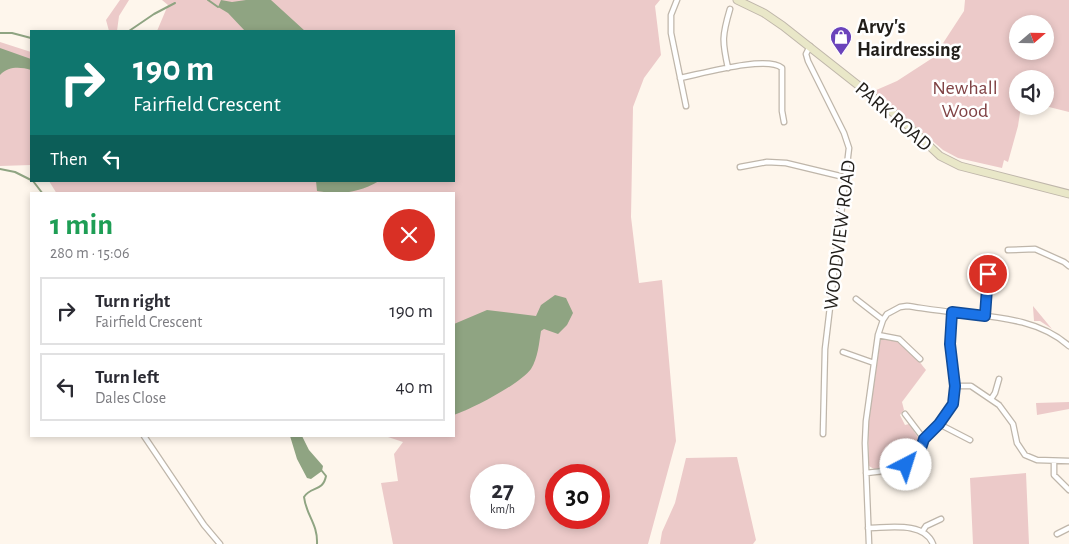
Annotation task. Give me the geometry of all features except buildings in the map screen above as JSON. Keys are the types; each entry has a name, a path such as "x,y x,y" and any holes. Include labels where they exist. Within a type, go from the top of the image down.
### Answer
{"main road":[{"name":"PARK ROAD","path":"736,0 772,17 901,119 931,150 949,161 1069,194"}],"street":[{"path":"678,0 671,15 670,24 686,106"},
{"path":"728,68 723,45 723,32 730,9"},
{"name":"WOODVIEW ROAD","path":"810,46 806,54 808,61 847,140 848,159 844,178 826,349 823,434"},
{"path":"680,78 760,62 777,64 782,68 782,111 784,122"},
{"path":"740,167 767,162 786,163 844,178"},
{"path":"1008,250 1035,249 1069,266"},
{"path":"985,316 988,274"},
{"path":"856,299 883,320"},
{"path":"869,544 866,421 878,335 883,320 892,310 907,306 1031,324 1069,344"},
{"path":"866,473 897,469 906,465 919,454 924,439 939,424 953,404 955,386 950,344 952,312"},
{"path":"878,335 899,338 920,359"},
{"path":"843,352 874,363"},
{"path":"991,399 996,393 999,379"},
{"path":"955,386 971,386 999,405 1013,424 1017,443 1025,455 1037,460 1054,462 1069,460"},
{"path":"905,414 924,439"},
{"path":"939,424 970,440"},
{"path":"145,437 204,525 220,544"},
{"path":"1054,462 1054,475 1069,490"},
{"path":"922,532 926,526 941,520"},
{"path":"868,528 903,526 922,532 934,544"},
{"path":"1057,534 1069,528"}],"green space":[{"path":"120,0 129,0 119,16 117,30 109,30 106,20"},
{"path":"162,0 660,0 655,6 661,55 644,78 633,107 631,217 639,283 662,280 676,441 648,544 393,544 381,483 398,481 394,454 403,442 388,437 455,437 455,192 56,192 50,182 455,182 455,30 157,30 168,5"},
{"name":"Newhall Wood","path":"965,0 1069,0 1069,112 1054,108 1054,70 1009,70 1009,115 1020,115 1008,162 1004,160 1002,168 958,158 943,150 874,91 897,81 934,57 964,11"},
{"path":"0,42 30,52 30,165 0,166"},
{"path":"1033,306 1052,329 1040,321 1034,321"},
{"path":"881,336 896,340 902,344 912,352 926,370 902,402 904,410 900,415 905,425 909,424 921,442 917,450 913,456 903,463 874,469 869,466 868,426"},
{"path":"1069,402 1069,409 1037,415 1036,403"},
{"path":"737,457 756,540 753,544 660,544 662,532 675,503 686,458"},
{"path":"1026,473 1029,544 973,544 970,478"}],"shaded area":[{"path":"221,0 232,2 271,0 304,30 244,30 228,13 218,7"},
{"path":"0,48 30,59 30,70 15,68 7,70 0,75"},
{"path":"316,182 377,182 349,192 317,191"},
{"path":"555,295 566,298 573,313 567,325 558,334 544,329 541,331 537,355 533,365 517,382 483,402 455,415 455,324 487,310 536,316 541,305"},
{"path":"290,437 302,437 309,450 323,466 322,471 311,479 307,478 297,459"}],"waterway":[{"path":"208,0 218,7"},
{"path":"130,30 175,3"},
{"path":"0,33 12,33 30,38"},
{"path":"0,169 15,172 30,180"},
{"path":"34,182 41,192"},
{"path":"317,544 316,531 304,497 310,491 320,487 326,476 322,471"}],"place":[{"name":"Arvy's Hairdressing","path":"841,56"}],"route":[{"path":"906,465 919,454 924,439 939,424 953,404 955,386 950,344 952,312 985,316 988,274"}]}
